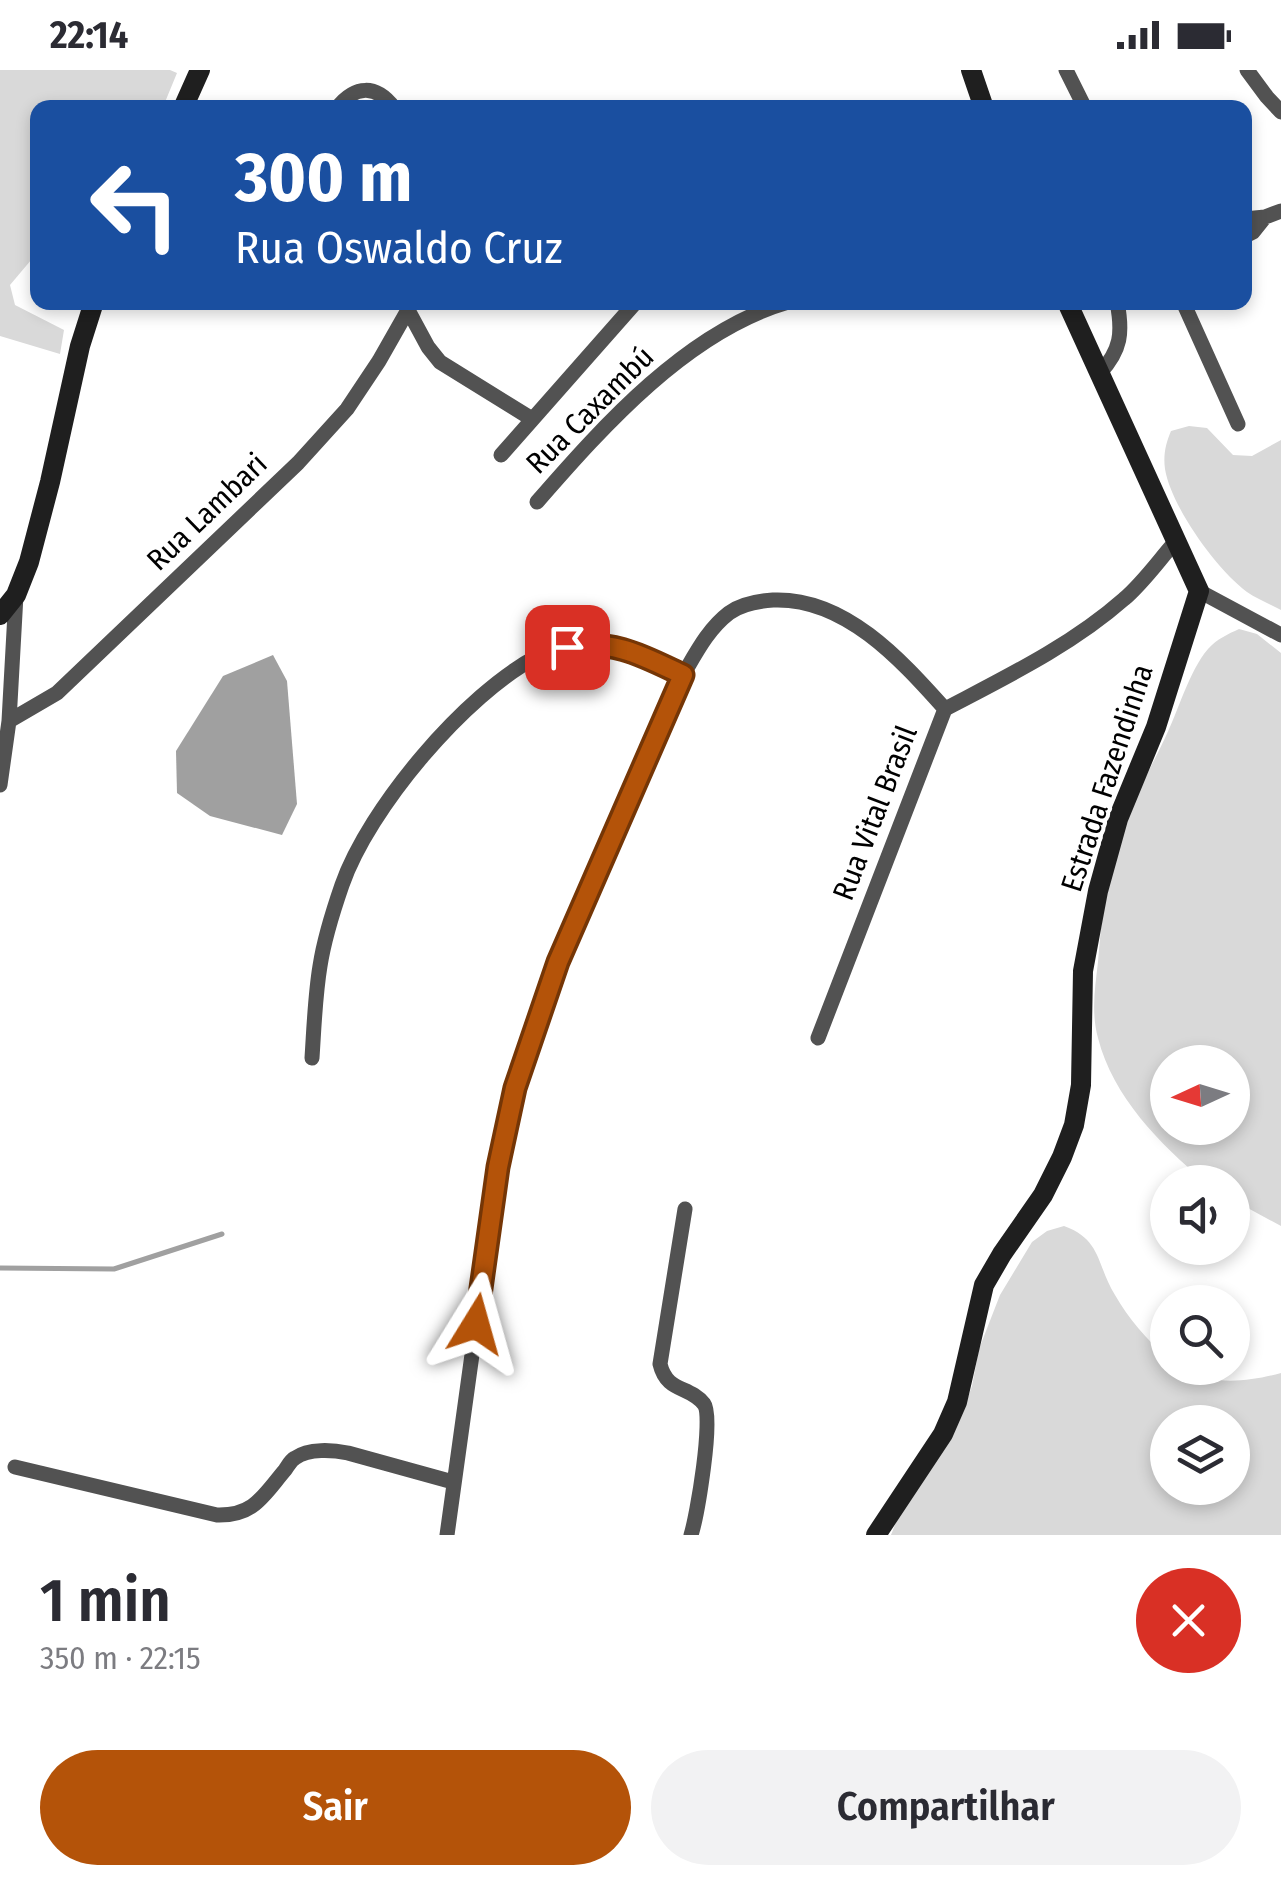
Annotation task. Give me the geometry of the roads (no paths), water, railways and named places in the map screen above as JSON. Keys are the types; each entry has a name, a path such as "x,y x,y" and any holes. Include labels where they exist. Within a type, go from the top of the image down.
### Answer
{"street":[{"path":"187,100 200,70"},
{"path":"971,70 981,100"},
{"path":"1066,70 1081,100"},
{"path":"1248,70 1281,112"},
{"path":"344,100 364,88 388,100"},
{"path":"1252,232 1273,214"},
{"path":"0,785 9,721 16,595 29,562 91,310"},
{"name":"Rua Lambari","path":"9,721 57,693 298,463 347,409 406,310"},
{"path":"410,310 440,362 532,419"},
{"name":"Rua Caxambú","path":"501,455 629,310"},
{"name":"Rua Caxambú","path":"537,502 607,425 688,353 760,310"},
{"path":"1071,310 1199,591 1281,634"},
{"path":"1100,373 1115,358 1118,348 1117,310"},
{"path":"1186,310 1238,424"},
{"name":"Rua Vital Brasil","path":"818,1038 944,709 1089,628 1128,596 1176,541"},
{"name":"Estrada Fazendinha","path":"876,1535 943,1434 957,1402 984,1285 1043,1195 1074,1125 1081,1085 1083,971 1098,891 1118,819 1156,727 1199,591"},
{"path":"0,614 16,595"},
{"path":"446,1535 498,1167 515,1088 558,962 683,675 708,634 731,611 757,602 798,602 837,615 874,638 944,709"},
{"path":"312,1058 320,966 343,883 376,816 430,747 495,685 540,654 603,644 632,651 683,675"},
{"path":"685,1209 660,1364 663,1376 702,1402 708,1412 691,1535"},
{"path":"15,1467 234,1515 252,1508 295,1458 315,1452 348,1453 453,1482"}],"waterway":[{"path":"0,1268 114,1269 222,1234"}]}
